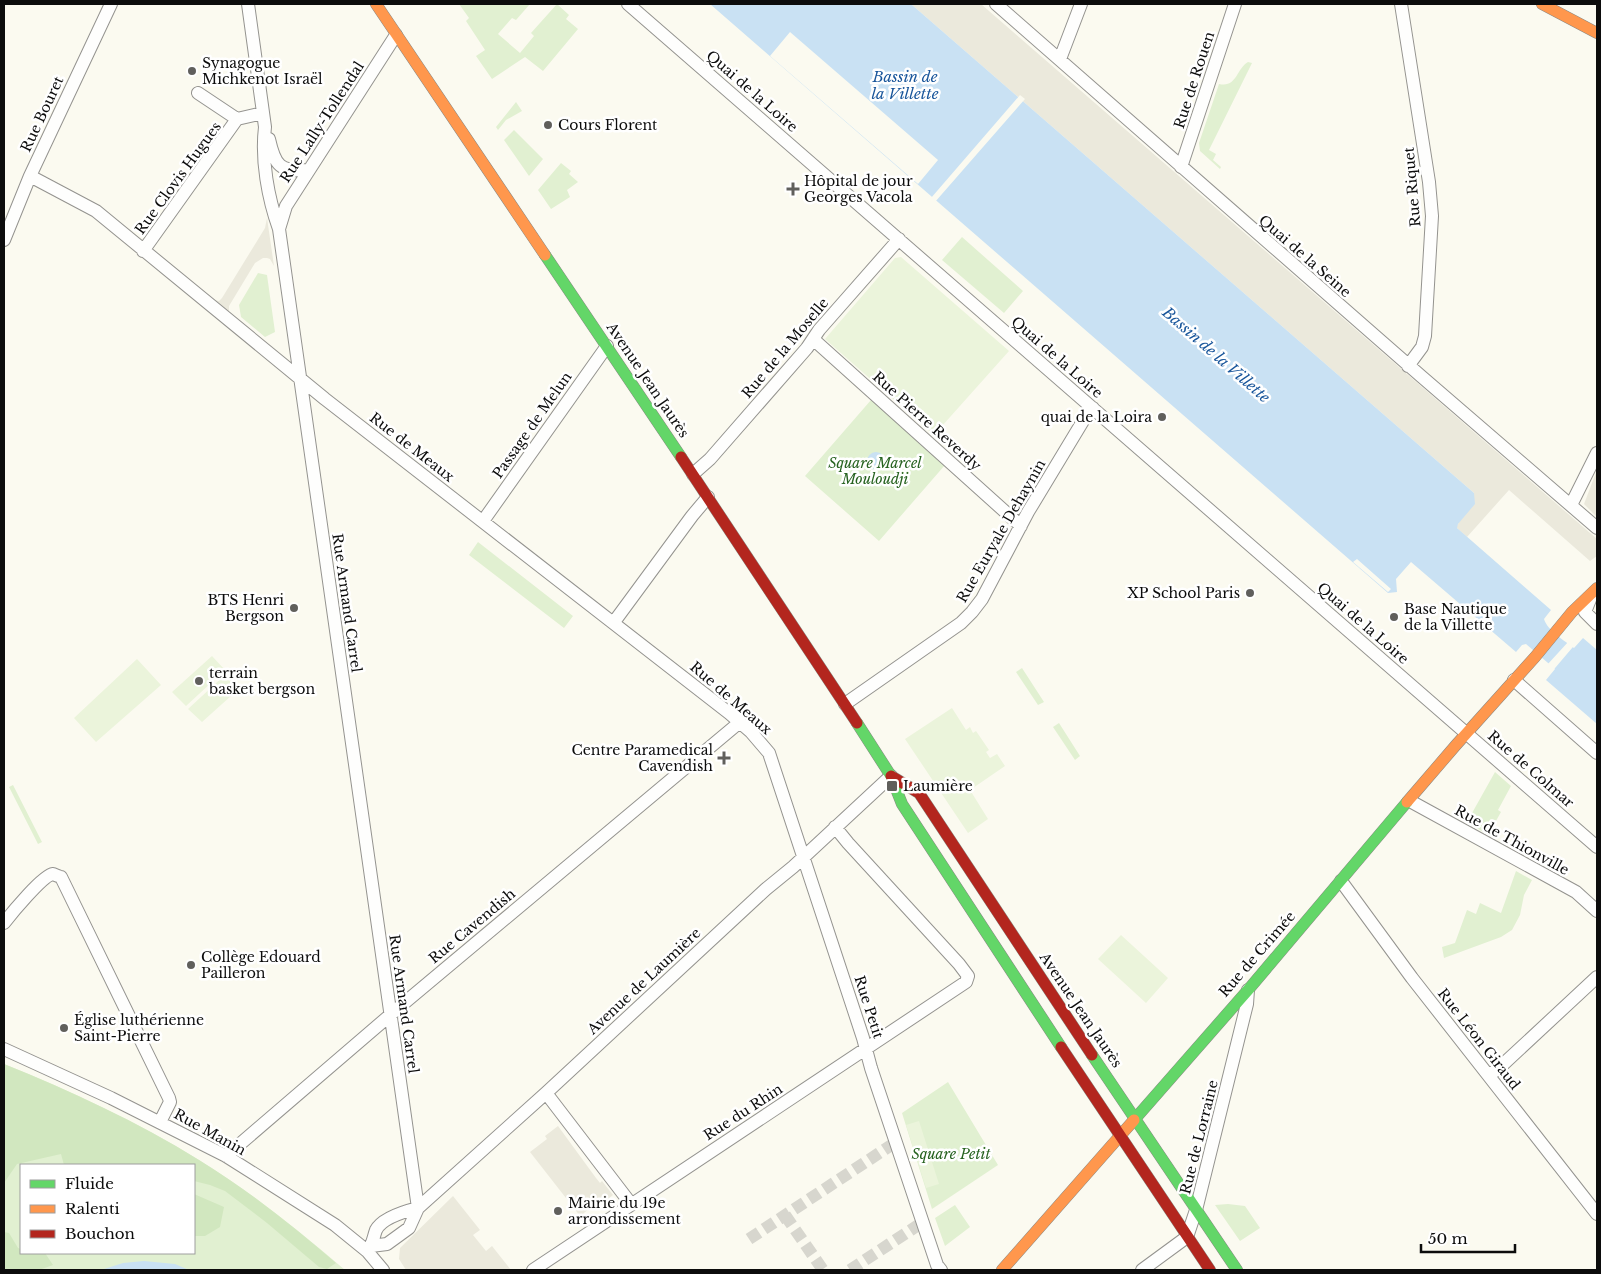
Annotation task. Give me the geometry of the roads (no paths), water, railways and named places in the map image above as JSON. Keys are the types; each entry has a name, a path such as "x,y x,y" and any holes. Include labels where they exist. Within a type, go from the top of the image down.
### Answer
{"main road":[{"name":"Avenue Jean Jaurès","path":"376,4 693,474 891,776 902,804 1119,1137 1210,1270"},
{"path":"1542,4 1597,33"},
{"name":"Rue de Crimée","path":"1002,1270 1248,990 1572,612 1596,589"},
{"name":"Avenue Jean Jaurès","path":"891,776 919,793 1134,1119 1237,1270"}],"street":[{"name":"Rue Bouret","path":"4,240 30,176 111,4"},
{"name":"Rue Armand Carrel","path":"248,4 264,114 263,144 271,207 279,229 418,1208"},
{"name":"Quai de la Loire","path":"628,4 1468,733"},
{"name":"Quai de la Seine","path":"996,4 1408,366 1597,528"},
{"path":"1060,60 1081,4"},
{"name":"Rue de Rouen","path":"1181,167 1235,4"},
{"name":"Rue Riquet","path":"1401,4 1428,176 1432,216 1425,336 1422,347 1408,366"},
{"name":"Rue Lally-Tollendal","path":"279,229 286,206 396,35"},
{"path":"198,92 238,119"},
{"name":"Rue Clovis Hugues","path":"143,251 238,119 264,114"},
{"path":"265,127 272,152 280,166 292,171 308,170"},
{"name":"Rue de Meaux","path":"30,176 96,211 299,378 740,722 769,753"},
{"name":"Rue de la Moselle","path":"693,474 710,459 898,239"},
{"name":"Rue Pierre Reverdy","path":"813,340 1021,526"},
{"name":"Passage de Melun","path":"483,520 607,346"},
{"name":"Rue Euryale Dehaynin","path":"844,704 961,623 972,612 982,599 1021,526 1086,416 1093,408"},
{"path":"1571,505 1597,453"},
{"path":"614,622 708,497"},
{"path":"1596,589 1585,612 1597,624"},
{"path":"1514,680 1597,753"},
{"name":"Rue Cavendish","path":"226,1156 740,722"},
{"name":"Rue de Colmar","path":"1468,733 1597,847"},
{"name":"Rue Petit","path":"769,753 937,1265 941,1270"},
{"name":"Avenue de Laumière","path":"369,1249 387,1244 409,1228 418,1208 891,776"},
{"name":"Rue de Thionville","path":"1410,800 1576,892 1595,905"},
{"name":"Rue du Rhin","path":"533,1270 960,988 966,982 968,978 959,964 835,827"},
{"path":"4,923 29,894 47,877 53,874 61,877 168,1094 170,1102 160,1122"},
{"name":"Rue Léon Giraud","path":"1341,881 1412,978 1597,1214"},
{"path":"1489,1076 1498,1070 1597,976"},
{"name":"Rue de Lorraine","path":"1187,1237 1196,1210 1247,1004 1248,990"},
{"name":"Rue Manin","path":"4,1049 78,1082 226,1156 335,1225 369,1249 383,1270"},
{"path":"546,1093 631,1204"},
{"name":"Avenue de Laumière","path":"369,1249 377,1228 398,1213 418,1208"},
{"path":"1142,1270 1187,1237"}],"water":[{"name":"Bassin de la Villette","path":"710,4 911,4 1474,493 1475,504 1458,524 1457,528 1551,610 1544,619 1557,635 1574,648 1583,638 1597,650 1597,724 1546,680 1555,669 1526,644 1522,645 1516,652 1411,562 1396,579 1397,592 1388,593"},
{"path":"872,452 880,452 885,457 883,468 872,470 867,465 867,457"},
{"path":"144,1261 175,1264 189,1270 101,1270 123,1263"}],"tunnel":[{"path":"749,1239 896,1142"},
{"path":"785,1215 823,1270"},
{"path":"850,1270 923,1222"}],"place":[{"name":"Synagogue Michkenot Israël","path":"192,71"},
{"name":"Cours Florent","path":"548,125"},
{"name":"Hôpital de jour Georges Vacola","path":"793,189"},
{"name":"quai de la Loira","path":"1162,417"},
{"name":"XP School Paris","path":"1250,593"},
{"name":"BTS Henri Bergson","path":"294,608"},
{"name":"Base Nautique de la Villette","path":"1394,617"},
{"name":"terrain basket bergson","path":"199,681"},
{"name":"Centre Paramedical Cavendish","path":"724,758"},
{"name":"Laumière","path":"892,786"},
{"name":"Collège Edouard Pailleron","path":"191,965"},
{"name":"Église luthérienne Saint-Pierre","path":"64,1028"},
{"name":"Mairie du 19e arrondissement","path":"558,1211"}],"park label":[{"name":"Square Marcel Mouloudji","path":"875,472"},
{"name":"Square Petit","path":"951,1154"}]}
